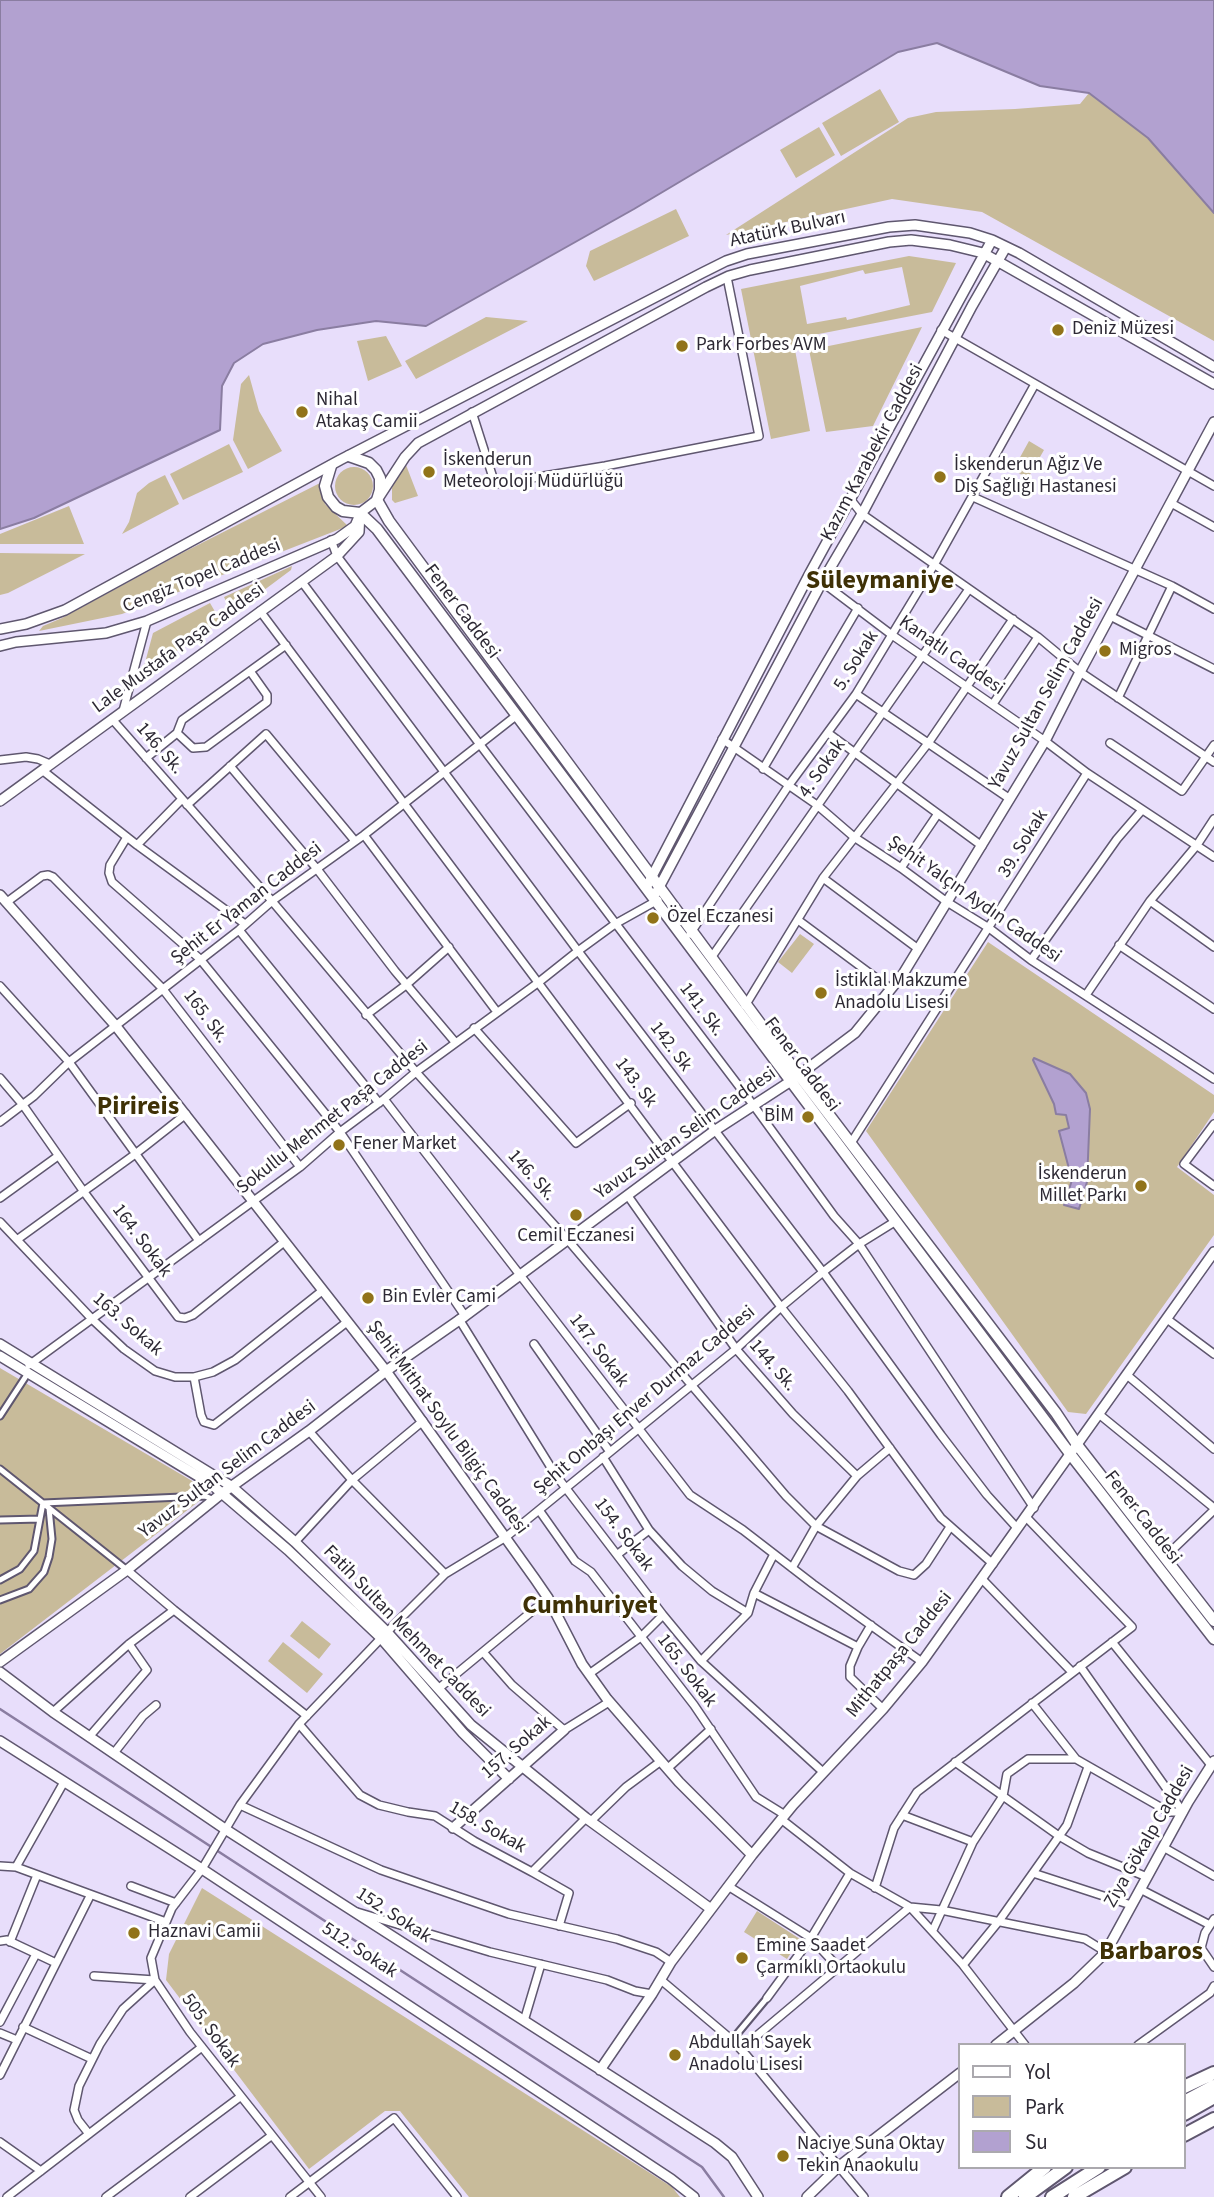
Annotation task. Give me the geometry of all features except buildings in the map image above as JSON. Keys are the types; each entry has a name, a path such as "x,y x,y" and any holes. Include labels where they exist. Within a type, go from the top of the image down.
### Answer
{"highway":[{"path":"1186,2086 1214,2073"},
{"path":"1186,2101 1214,2086"},
{"path":"1186,2113 1214,2097"},
{"path":"1186,2134 1214,2119"},
{"path":"1009,2197 1043,2169"},
{"path":"1025,2197 1063,2169"},
{"path":"1052,2197 1096,2169"},
{"path":"1074,2197 1094,2191 1122,2169"}],"main road":[{"path":"360,513 335,507 328,497 325,486 340,461 361,458 376,470 380,478 377,500"},
{"name":"Fener Caddesi","path":"377,500 397,532 651,876 658,895 686,941 741,1015 851,1143 1056,1413 1078,1446 1214,1620"},
{"name":"Fener Caddesi","path":"360,513 377,529 646,888 658,895 711,956 896,1221 1071,1455 1214,1639"}],"street":[{"name":"Atatürk Bulvarı","path":"340,461 726,261 747,254 889,227 915,225 954,229 992,240 1214,367"},
{"name":"Atatürk Bulvarı","path":"377,500 405,457 418,443 727,277 889,242 911,240 950,244 984,253 1214,384"},
{"name":"Kazım Karabekir Caddesi","path":"646,888 810,573 992,240"},
{"name":"Kazım Karabekir Caddesi","path":"658,895 733,747 1006,247"},
{"path":"472,412 495,484 605,467 760,436 727,277"},
{"path":"941,330 1214,486"},
{"name":"5. Sokak","path":"686,941 789,785 856,694 934,565 1035,384"},
{"name":"Yavuz Sultan Selim Caddesi","path":"0,1662 127,1570 231,1486 309,1431 386,1371 462,1318 714,1130 795,1078 855,1033 903,974 1045,741 1214,422"},
{"name":"Cengiz Topel Caddesi","path":"0,629 26,624 65,610 340,461"},
{"path":"973,497 1172,586 1214,609"},
{"path":"360,513 377,500"},
{"path":"851,500 862,514 1038,636 1080,672 1211,759"},
{"path":"1171,503 1214,527"},
{"name":"Cengiz Topel Caddesi","path":"0,646 106,633 148,621 331,540 355,526 360,513"},
{"name":"Lale Mustafa Paşa Caddesi","path":"0,801 337,556 359,532 360,513"},
{"name":"141. Sk.","path":"331,540 337,556 754,1105 834,1216 859,1244 1034,1508"},
{"name":"Kanatlı Caddesi","path":"810,573 892,635 967,685 1087,773 1214,857"},
{"name":"142. Sk","path":"302,582 823,1272 941,1435 987,1495 1017,1528"},
{"path":"1118,698 1172,586"},
{"name":"4. Sokak","path":"707,969 711,956 969,589"},
{"path":"763,769 858,608"},
{"name":"143. Sk","path":"260,611 631,1103 781,1307 950,1527 993,1564"},
{"path":"1110,615 1214,669"},
{"path":"741,1015 823,878 929,742 1013,619"},
{"path":"123,711 148,621"},
{"path":"993,704 1038,636"},
{"path":"146,758 177,733 183,720 286,645"},
{"path":"177,733 193,748 206,747 267,702 267,695 250,671"},
{"path":"856,694 1010,799"},
{"name":"Şehit Er Yaman Caddesi","path":"0,1122 23,1105 69,1062 272,901 405,804 517,715"},
{"name":"146. Sk.","path":"113,719 272,901 416,1072 567,1239 786,1496 816,1526 899,1571 914,1575 926,1564 950,1527"},
{"path":"828,733 982,846"},
{"path":"137,845 266,734 355,841"},
{"name":"Şehit Yalçın Aydın Caddesi","path":"722,739 817,805 854,837 947,902 1214,1079"},
{"path":"1110,743 1182,791 1211,759 1214,746"},
{"path":"0,760 26,757 38,759 46,767"},
{"path":"230,766 317,869 406,985 455,1042"},
{"name":"147. Sokak","path":"46,767 127,837 242,927 520,1275 690,1495 743,1530 922,1662"},
{"name":"39. Sokak","path":"851,1143 1087,773"},
{"path":"1031,960 1117,839 1142,810"},
{"path":"901,868 937,815"},
{"path":"1086,995 1150,901 1197,845 1214,819"},
{"path":"364,835 497,1012"},
{"path":"127,837 110,865 109,873 113,882 200,960"},
{"name":"165. Sk.","path":"3,898 42,876 53,877 162,988 300,1167"},
{"path":"823,878 917,948"},
{"name":"Sokullu Mehmet Paşa Caddesi","path":"28,1369 300,1167 340,1132 455,1042 658,895"},
{"name":"Şehit Mithat Soylu Bilgiç Caddesi","path":"3,898 115,1025 386,1371 548,1598 589,1674 609,1702 664,1765 752,1855"},
{"path":"1150,901 1214,947"},
{"path":"798,920 891,989"},
{"path":"1119,945 1214,1009"},
{"path":"366,1014 406,985 449,947"},
{"name":"154. Sokak","path":"200,960 340,1132 462,1318 555,1474 663,1615 701,1661 823,1772"},
{"path":"0,986 69,1062 199,1241"},
{"path":"474,1028 576,1143 631,1103"},
{"name":"164. Sokak","path":"0,1078 23,1105 174,1313 185,1318 193,1315 284,1242"},
{"path":"18,1239 186,1114"},
{"path":"1214,1124 1184,1164 1214,1186"},
{"path":"0,1198 58,1156"},
{"name":"144. Sk.","path":"628,1196 736,1349 793,1414 857,1476"},
{"name":"Şehit Onbaşı Enver Durmaz Caddesi","path":"202,1869 240,1805 299,1724 445,1574 506,1537 736,1349 823,1272 859,1244 896,1221"},
{"name":"163. Sokak","path":"0,1222 124,1349 155,1371 175,1377 194,1377 213,1372 235,1360 322,1291"},
{"name":"Mithatpaşa Caddesi","path":"600,2070 671,1962 752,1855 922,1662 1214,1252"},
{"path":"1167,1319 1214,1354"},
{"path":"194,1377 201,1415 204,1422 214,1424 347,1322"},
{"path":"534,1344 610,1452"},
{"name":"Fatih Sultan Mehmet Caddesi","path":"0,1345 28,1369 211,1484 217,1497 288,1550 384,1635 452,1719 509,1779"},
{"name":"Fatih Sultan Mehmet Caddesi","path":"0,1356 28,1369 231,1486 295,1542 471,1725 589,1819 710,1909"},
{"path":"0,1416 28,1369"},
{"path":"1127,1375 1214,1449"},
{"path":"1100,1415 1214,1509 1165,1557"},
{"path":"295,1542 352,1480 423,1421"},
{"path":"309,1431 352,1480 445,1574"},
{"path":"792,1568 816,1526 857,1476 890,1448"},
{"path":"603,1457 649,1530 691,1574 712,1591 748,1613"},
{"path":"0,1469 307,1716"},
{"path":"43,1503 217,1497"},
{"path":"0,1580 20,1569 34,1551 43,1503"},
{"path":"0,1600 29,1589 44,1572 52,1539 49,1507"},
{"name":"165. Sokak","path":"539,1510 575,1561 591,1572 711,1729 756,1797 850,1873 910,1907"},
{"path":"875,1888 894,1828 917,1792 1132,1627 1026,1517"},
{"path":"0,1520 40,1519"},
{"path":"618,1554 649,1530"},
{"path":"701,1661 748,1613 754,1593 774,1554"},
{"path":"982,1579 1072,1672"},
{"path":"754,1593 858,1647"},
{"path":"438,1689 548,1598"},
{"path":"53,1712 129,1644 174,1610"},
{"path":"589,1674 641,1637 663,1615"},
{"path":"871,1625 850,1665 850,1677 883,1709"},
{"path":"1112,1642 1213,1763"},
{"path":"89,1737 147,1670 129,1644"},
{"path":"483,1652 512,1685 564,1730"},
{"path":"1080,1666 1183,1812"},
{"name":"152. Sokak","path":"0,1672 53,1712 225,1829 715,2143 732,2157 758,2197"},
{"name":"157. Sokak","path":"453,1828 564,1730 609,1702"},
{"path":"1032,1703 1076,1759 1168,1812 1183,1812"},
{"path":"114,1754 143,1716 156,1705"},
{"path":"452,1719 471,1725"},
{"name":"158. Sokak","path":"299,1724 360,1795 379,1805 435,1816 532,1872 626,1787 664,1765 711,1729"},
{"name":"512. Sokak","path":"0,1741 202,1869 671,2179 694,2197"},
{"path":"933,1930 973,1842 1003,1796 1007,1774 1028,1759 1076,1759"},
{"path":"955,1762 1059,1836 1088,1853 1147,1877"},
{"name":"Ziya Gökalp Caddesi","path":"999,2043 1074,1983 1106,1952 1163,1847 1213,1763"},
{"path":"963,1965 999,1921 1067,1825 1088,1767"},
{"path":"16,1867 64,1782"},
{"path":"240,1805 381,1870 509,1914 617,1939 656,1952 671,1962"},
{"path":"902,1815 973,1842"},
{"path":"1163,1847 1214,1876"},
{"path":"0,1866 16,1867 166,1922"},
{"path":"155,1980 151,1958 166,1922 176,1903 202,1869"},
{"path":"532,1872 569,1893 558,1926"},
{"path":"1033,1872 1132,1905"},
{"path":"732,2040 811,1938 850,1873"},
{"path":"10,1942 37,1875"},
{"path":"131,1886 176,1903"},
{"path":"728,1886 811,1938 837,1966"},
{"path":"1140,1889 1212,1922 1201,1948 1214,1967"},
{"path":"0,2076 90,1896"},
{"path":"910,1907 963,1965 1025,2043"},
{"path":"741,2049 910,1907 941,1910 1085,1939 1106,1952"},
{"path":"350,1909 491,1952 607,1980 635,1991 652,1994"},
{"path":"0,1941 10,1942 56,1963"},
{"path":"0,2022 36,1954"},
{"path":"524,2021 541,1964"},
{"path":"94,1976 155,1980"},
{"path":"89,2134 74,2110 79,2086 92,2059 123,2009 155,1980"},
{"name":"505. Sokak","path":"155,1980 201,2047 321,2197"},
{"path":"661,1980 741,2049 864,2197"},
{"path":"1141,2043 1210,1993 1214,1986"},
{"path":"23,2027 92,2059"},
{"path":"0,2033 17,2040"},
{"path":"7,2197 201,2047"},
{"path":"807,2197 838,2168 958,2075"},
{"path":"106,2197 240,2097"},
{"path":"290,2197 394,2119 457,2197"},
{"path":"190,2197 271,2136"},
{"path":"0,2142 41,2171"}],"green space":[{"path":"880,89 899,122 841,156 822,123"},
{"path":"1089,93 1148,138 1214,213 1214,341 982,212 892,199 726,235 908,118 936,112 1080,104"},
{"path":"819,127 835,155 796,178 780,150"},
{"path":"676,209 689,236 594,281 586,266 590,251"},
{"path":"909,256 956,263 932,312 793,339 810,431 771,439 741,289","holes":["902,267 910,305 847,320 846,317 807,324 800,286 863,270 865,274"]},
{"path":"486,317 528,321 416,379 405,361"},
{"path":"922,327 873,426 826,432 809,350"},
{"path":"386,336 402,366 368,381 357,341"},
{"path":"249,375 259,411 282,451 248,469 233,440 241,384"},
{"path":"1029,441 1044,450 1028,478 1013,470"},
{"path":"229,444 243,472 183,500 170,474"},
{"path":"406,465 418,496 395,503 392,500 392,488"},
{"path":"354,467 368,472 373,486 368,500 354,505 340,500 335,486 340,472"},
{"path":"165,475 179,504 122,534 129,522 137,493"},
{"path":"322,482 325,504 348,526 122,614 39,631 43,626"},
{"path":"69,506 84,544 0,544 0,534"},
{"path":"0,553 85,554 0,595"},
{"path":"292,566 291,570 232,614 224,597"},
{"path":"210,603 221,622 142,674 153,633"},
{"path":"800,934 814,944 792,973 778,962"},
{"name":"İskenderun Millet Parkı","path":"988,942 1214,1095 1214,1112 1177,1167 1214,1195 1214,1235 1086,1414 1068,1412 866,1131"},
{"path":"0,1368 211,1492 0,1654"},
{"path":"302,1621 331,1644 319,1659 290,1636"},
{"path":"283,1642 323,1674 307,1693 268,1661"},
{"path":"202,1888 672,2187 680,2197 469,2197 400,2111 385,2111 309,2169 166,1980 169,1954"},
{"path":"757,1911 800,1939 787,1959 744,1932"}],"water":[{"path":"0,0 1214,0 1214,213 1148,138 1089,93 1040,86 937,43 898,52 634,209 426,326 376,321 317,330 263,344 234,363 222,386 220,430 34,518 0,529"},
{"path":"1034,1058 1070,1074 1086,1093 1090,1109 1087,1182 1079,1209 1064,1205 1072,1180 1059,1131 1069,1128 1066,1115 1056,1114"}],"waterway":[{"path":"0,1709 702,2167 724,2197"}],"place":[{"name":"Deniz Müzesi","path":"1058,330"},
{"name":"Park Forbes AVM","path":"682,346"},
{"name":"Nihal Atakaş Camii","path":"302,412"},
{"name":"İskenderun Meteoroloji Müdürlüğü","path":"429,472"},
{"name":"İskenderun Ağız Ve Diş Sağlığı Hastanesi","path":"940,477"},
{"name":"Migros","path":"1105,651"},
{"name":"Özel Eczanesi","path":"653,918"},
{"name":"İstiklal Makzume Anadolu Lisesi","path":"821,993"},
{"name":"BİM","path":"808,1117"},
{"name":"Fener Market","path":"339,1145"},
{"name":"İskenderun Millet Parkı","path":"1141,1186"},
{"name":"Cemil Eczanesi","path":"576,1215"},
{"name":"Bin Evler Cami","path":"368,1298"},
{"name":"Haznavi Camii","path":"134,1933"},
{"name":"Emine Saadet Çarmıklı Ortaokulu","path":"742,1958"},
{"name":"Abdullah Sayek Anadolu Lisesi","path":"675,2055"},
{"name":"Naciye Suna Oktay Tekin Anaokulu","path":"783,2156"}],"district":[{"name":"Süleymaniye","path":"880,582"},
{"name":"Pirireis","path":"138,1108"},
{"name":"Cumhuriyet","path":"590,1607"},
{"name":"Barbaros","path":"1151,1953"}]}
